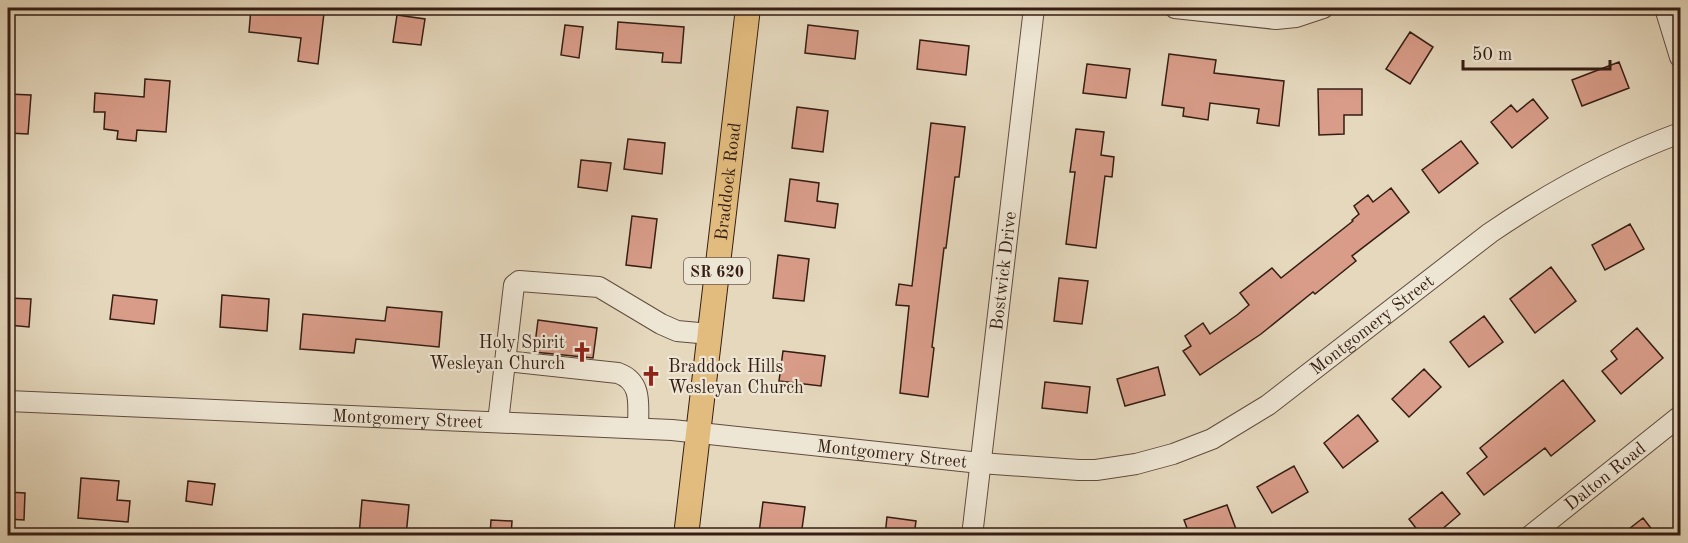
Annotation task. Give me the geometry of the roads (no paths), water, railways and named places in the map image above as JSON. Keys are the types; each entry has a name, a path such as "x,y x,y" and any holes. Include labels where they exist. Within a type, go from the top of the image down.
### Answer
{"main road":[{"name":"Braddock Road","path":"686,536 748,8"}],"street":[{"name":"Bostwick Drive","path":"972,536 1034,8"},
{"path":"1175,8 1276,19 1296,17 1323,8"},
{"path":"1665,8 1680,57"},
{"name":"Montgomery Street","path":"8,401 698,431 980,463 1079,471 1096,470 1155,459 1212,439 1268,405 1490,233 1524,210 1564,185 1680,134"},
{"path":"498,422 514,285 519,281 599,287 677,331 710,334"},
{"path":"506,361 618,373 627,376 634,384 638,397 638,428"},
{"name":"Dalton Road","path":"1530,536 1680,416"}],"place":[{"name":"Holy Spirit Wesleyan Church","path":"582,352"},
{"name":"Braddock Hills Wesleyan Church","path":"651,376"}]}
